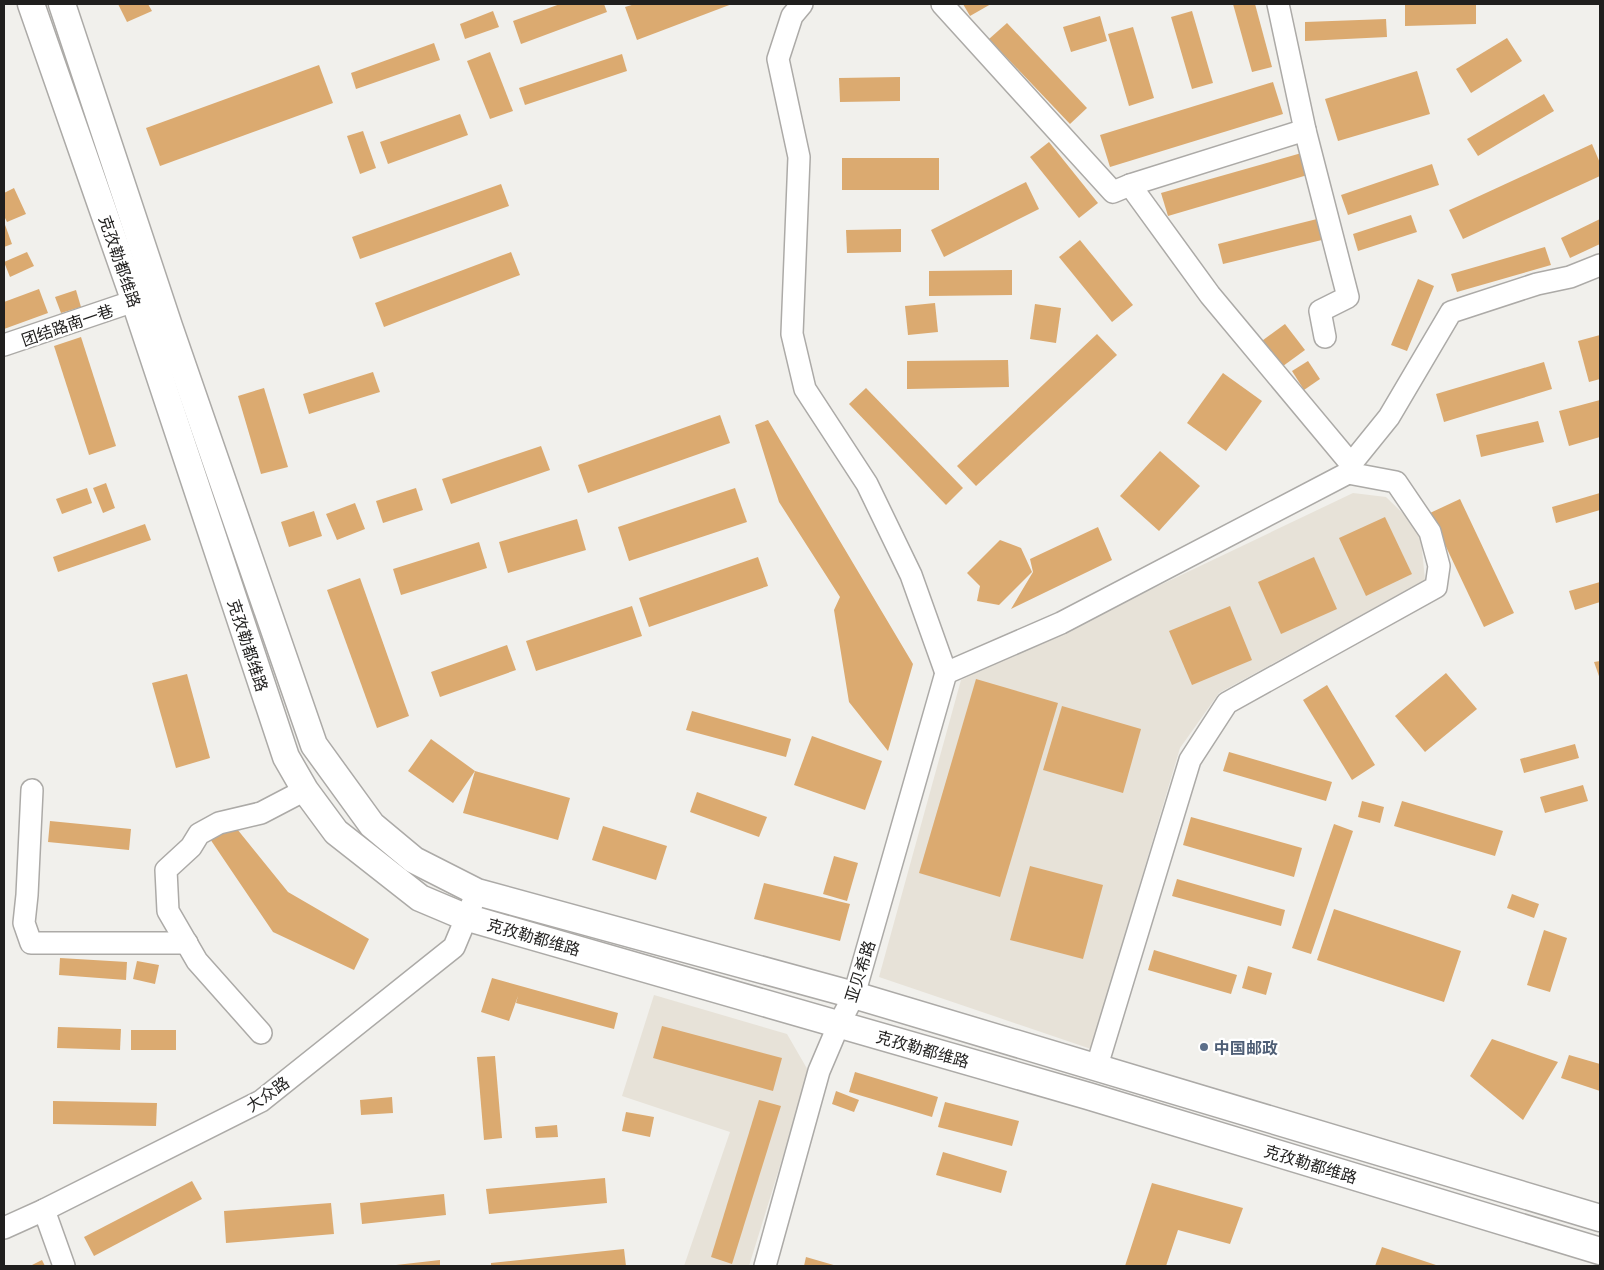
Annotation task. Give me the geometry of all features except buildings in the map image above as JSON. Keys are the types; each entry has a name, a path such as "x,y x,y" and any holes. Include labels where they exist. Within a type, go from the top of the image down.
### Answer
{"main road":[{"name":"克孜勒都维路","path":"31,4 147,297 314,745 372,825 414,860 476,892 854,996 1600,1218"},
{"name":"克孜勒都维路","path":"62,4 147,297 286,757 305,790 336,832 383,871 420,898 465,917 1107,1102 1600,1251"}],"street":[{"path":"802,4 792,16 778,59 799,157 792,334 804,388 867,484 910,576 946,672 1061,623 1349,469 1389,416 1451,312 1537,284 1570,277 1600,265"},
{"path":"942,4 1113,192 1305,130"},
{"path":"1278,4 1305,130 1348,297 1320,311 1325,337"},
{"path":"1096,1069 1190,760 1227,703 1436,587 1439,566 1430,532 1396,482 1349,469 1210,295 1130,185"},
{"name":"团结路南一巷","path":"4,345 147,297"},
{"name":"亚贝希路","path":"765,1266 819,1071 839,1024 854,996 946,672"},
{"path":"32,790 24,923 31,943 187,943"},
{"path":"261,1033 197,960 187,943 168,910 166,870 190,847 199,834 220,823 261,813 305,790"},
{"name":"大众路","path":"4,1228 44,1210 261,1101 454,947 476,892"},
{"path":"44,1210 64,1266"}],"shaded area":[{"path":"1353,493 1386,497 1420,530 1425,580 1219,693 1180,748 1091,1049 879,977 961,680"},
{"path":"654,995 787,1034 809,1072 749,1266 684,1266 730,1132 622,1096"}],"place":[{"name":"中国邮政","path":"1204,1047"}]}
